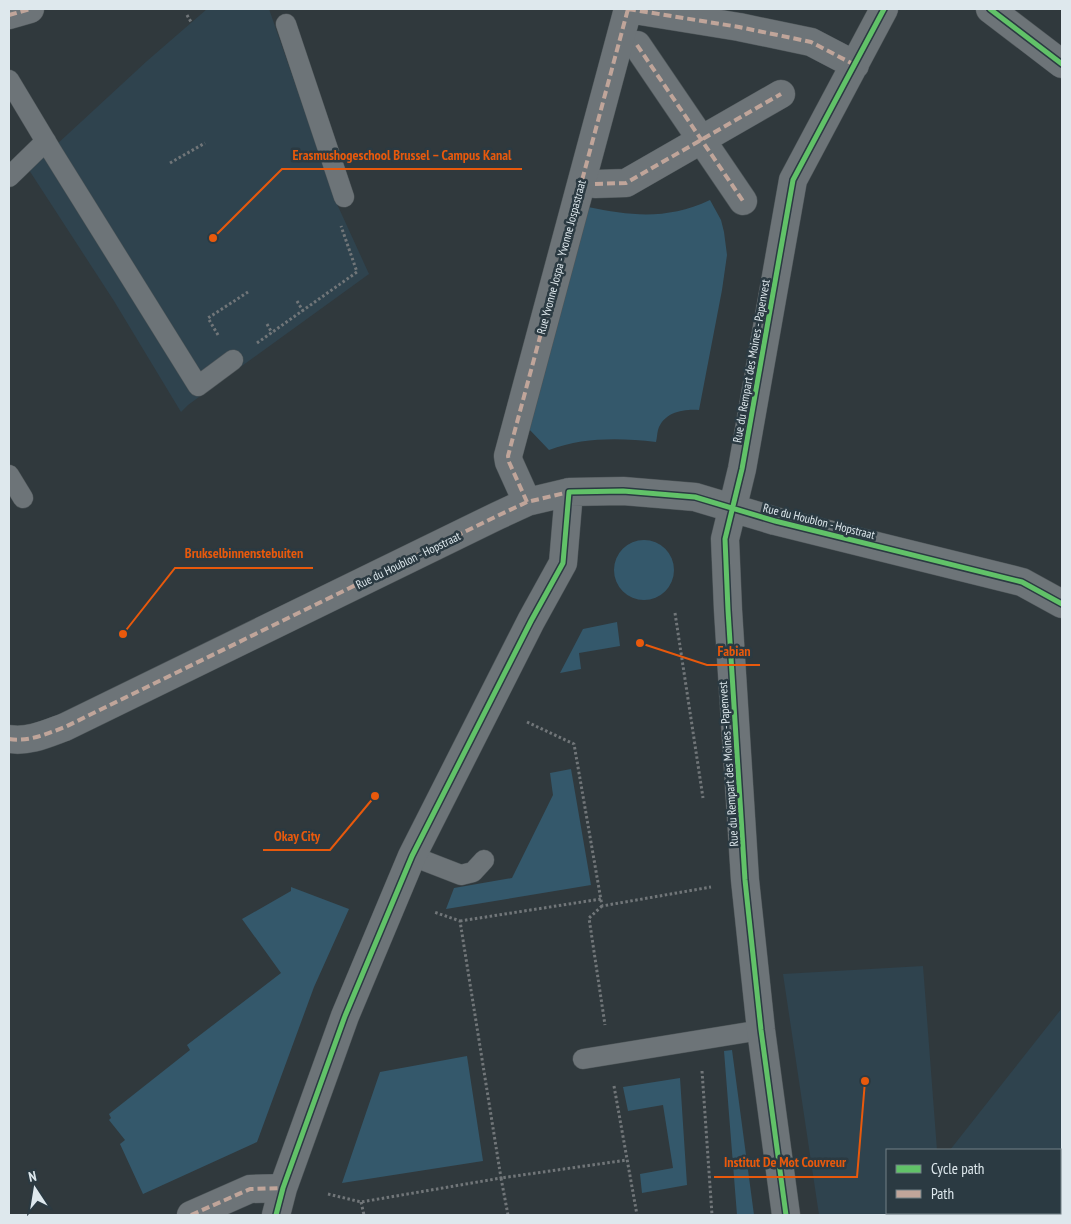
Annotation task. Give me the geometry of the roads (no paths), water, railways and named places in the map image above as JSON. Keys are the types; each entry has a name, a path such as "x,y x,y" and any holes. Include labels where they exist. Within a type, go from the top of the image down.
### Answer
{"street":[{"path":"9,15 30,9"},
{"path":"628,9 739,27 811,42 855,64"},
{"name":"Rue Yvonne Jospa - Yvonne Jospastraat","path":"527,502 508,456 628,9"},
{"name":"Rue du Rempart des Moines - Papenvest","path":"786,1215 761,1030 745,880 724,539 743,461 793,180 884,9"},
{"path":"990,9 1062,64"},
{"path":"637,45 742,201"},
{"path":"595,184 626,183 781,94"},
{"name":"Rue du Houblon - Hopstraat","path":"9,739 19,741 30,739 64,727 527,502 569,492 623,491 695,497 782,523 1022,582 1061,600"},
{"path":"276,1215 283,1188 345,1016 412,856 531,620 563,563 569,492"},
{"path":"190,1215 250,1189 283,1188"}],"lane":[{"path":"286,24 344,197"},
{"path":"9,80 198,386 231,356"},
{"path":"9,177 46,141"},
{"path":"9,475 23,498"},
{"path":"412,856 461,875 474,872 484,860"},
{"path":"584,1059 761,1030"}],"place":[{"name":"Erasmushogeschool Brussel – Campus Kanal","path":"213,238"},
{"name":"Brukselbinnenstebuiten","path":"123,634"},
{"name":"Fabian","path":"640,643"},
{"name":"Okay City","path":"375,796"},
{"name":"Institut De Mot Couvreur","path":"865,1081"}]}
